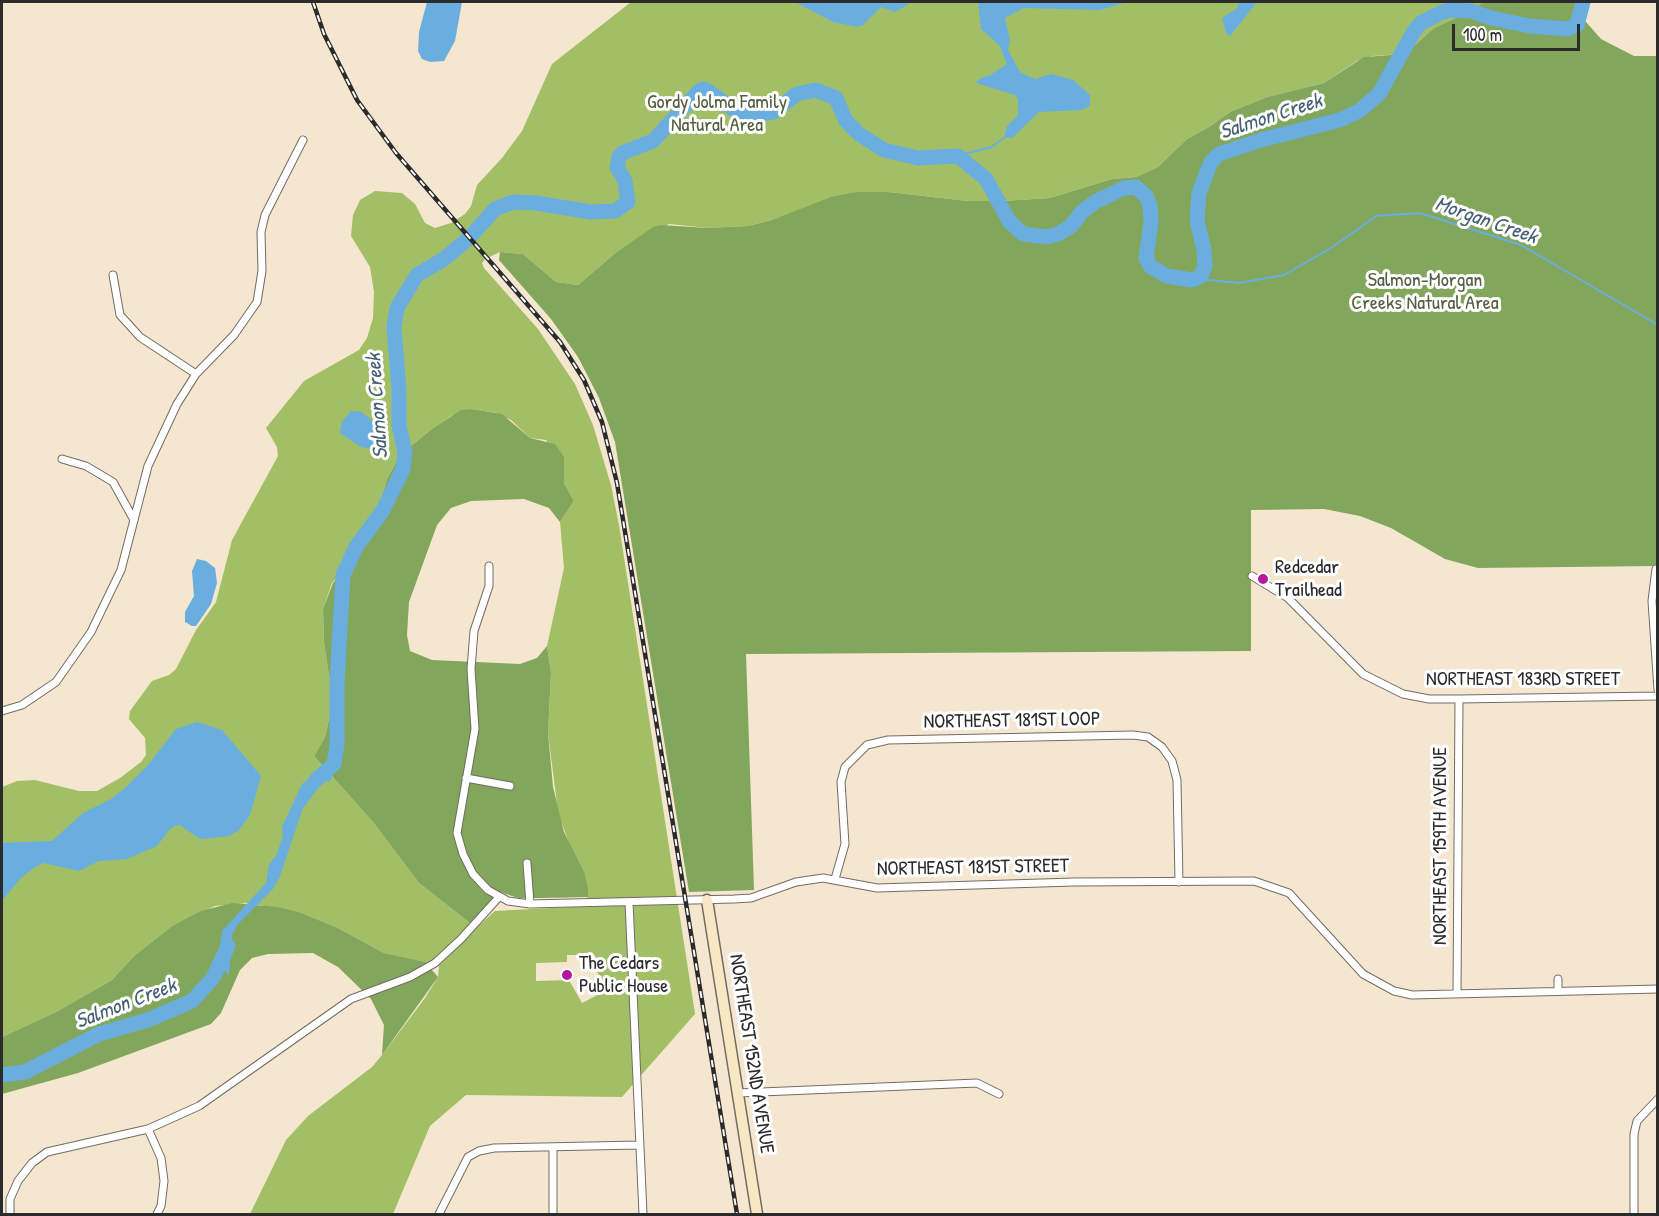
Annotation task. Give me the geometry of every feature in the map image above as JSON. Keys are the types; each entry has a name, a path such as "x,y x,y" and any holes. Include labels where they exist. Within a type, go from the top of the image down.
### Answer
{"street":[{"path":"2,711 22,705 56,682 91,632 121,570 148,466 177,404 196,374 234,335 257,302 262,271 261,232 265,215 303,140"},
{"path":"113,275 120,315 140,337 196,374"},
{"path":"62,459 86,466 113,482 134,520"},
{"path":"10,1215 10,1199 18,1181 32,1164 47,1152 147,1130 199,1106 351,999 410,978 435,963 461,939 499,897 473,874 459,844 457,822 475,729 471,669 474,631 489,586 489,566"},
{"path":"1656,568 1652,601 1658,690"},
{"name":"NORTHEAST 183RD STREET","path":"1252,576 1288,598 1353,665 1374,681 1412,696 1459,699 1658,696"},
{"name":"NORTHEAST 159TH AVENUE","path":"1457,994 1459,699"},
{"name":"NORTHEAST 181ST LOOP","path":"836,879 845,844 841,782 845,767 867,745 888,740 1133,735 1148,737 1162,747 1172,761 1178,780 1179,882"},
{"path":"466,778 510,786"},
{"path":"527,863 530,904"},
{"name":"NORTHEAST 181ST STREET","path":"499,897 530,904 752,898 806,880 836,879 877,888 1240,880 1277,886 1297,900 1363,974 1384,988 1412,994 1658,989"},
{"name":"NORTHEAST 152ND AVENUE","path":"707,900 757,1215"},
{"path":"629,902 644,1215"},
{"path":"1558,979 1558,991"},
{"path":"736,1093 977,1083 999,1094"},
{"path":"1634,1215 1634,1134 1637,1121 1658,1099"},
{"path":"147,1130 161,1158 165,1181 161,1206 157,1215"},
{"path":"440,1215 468,1157 494,1148 639,1145"},
{"path":"553,1147 553,1215"}],"green space":[{"name":"Gordy Jolma Family Natural Area","path":"631,2 1483,2 1471,11 1434,28 1405,54 1372,56 1357,61 1324,83 1267,97 1230,112 1187,139 1158,167 1136,177 1112,179 1050,198 1002,201 968,201 888,192 856,192 748,226 708,228 669,224 613,255 578,285 556,282 523,254 500,252 485,259 482,263 484,268 538,329 575,384 593,425 611,485 695,1014 622,1097 466,1095 430,1126 393,1214 250,1214 286,1140 308,1116 372,1067 425,998 438,977 439,966 384,953 338,928 302,913 248,903 215,906 172,926 134,956 112,980 56,1012 2,1037 2,787 17,781 35,780 79,791 97,791 120,778 141,762 146,755 145,738 129,719 130,711 152,681 169,675 176,669 196,630 216,602 232,540 278,456 277,447 266,428 304,381 359,350 367,338 373,318 374,292 370,267 351,236 353,215 360,200 375,191 402,193 415,204 425,223 435,228 451,223 465,214 471,206 477,185 502,158 522,131 552,64","holes":["471,409 496,413 511,420 530,438 546,440 564,468 564,483 574,501 560,522 564,568 547,646 551,673 548,733 558,812 572,852 586,879 588,906 495,911 476,928 419,883 373,822 314,756 325,737 330,715 330,682 324,643 323,609 332,583 346,569 372,526 387,479 400,455 451,416","567,955 595,955 596,970 607,990 582,1003 569,980 536,981 536,963 567,962"]},
{"name":"Salmon-Morgan Creeks Natural Area","path":"1483,2 1575,2 1579,14 1601,39 1634,56 1657,56 1657,566 1478,568 1445,559 1391,528 1360,516 1324,509 1251,510 1251,651 746,654 754,890 689,892 615,442 599,398 578,357 551,319 499,260 500,252 523,254 556,282 578,285 613,255 653,227 661,225 708,228 748,226 772,220 831,197 856,192 888,192 968,201 1002,201 1050,198 1112,179 1136,177 1158,167 1187,139 1230,112 1267,97 1324,83 1364,57 1405,54 1434,28 1471,11"},
{"path":"471,409 502,414 530,438 555,444 564,457 564,483 574,501 560,522 549,508 524,499 471,501 451,508 437,525 409,602 407,635 410,651 432,660 520,664 537,658 547,646 551,673 548,733 553,787 564,832 585,874 588,897 518,898 500,892 471,924 419,883 373,822 314,756 325,737 330,715 330,682 324,643 323,609 333,583 346,569 372,527 387,479 400,455 433,428 461,410"},
{"path":"232,903 278,907 302,913 338,928 384,953 425,962 438,977 382,1055 384,1025 371,999 338,967 313,953 268,954 252,958 240,970 221,1013 211,1024 78,1073 2,1094 2,1037 56,1012 112,980 134,956 172,926 201,911"}],"water":[{"path":"427,2 462,2 455,41 444,61 430,62 422,59 418,51 419,32"},
{"path":"795,2 912,2 895,12 881,7 858,27 833,22"},
{"path":"978,2 1127,2 1100,10 1024,8 1005,18 1010,40 1008,50 1020,72 1035,79 1051,74 1073,80 1090,95 1090,106 1081,110 1039,112 1012,138 1004,138 1007,126 1018,115 1018,100 1015,95 976,83 979,79 1007,64 999,45 981,29"},
{"path":"1240,2 1257,2 1230,36 1226,33 1222,18 1236,9"},
{"path":"351,411 362,412 382,431 376,446 371,449 361,447 340,433 342,422"},
{"path":"197,559 206,561 215,568 217,583 211,604 196,626 192,626 185,622 185,612 194,596 192,571"},
{"path":"197,722 222,730 261,776 250,815 239,830 229,836 204,839 198,838 180,825 170,829 157,846 127,859 99,861 79,871 43,863 20,879 2,901 2,843 52,841 83,813 111,799 125,788 148,765 176,729"},
{"path":"335,766 330,782 325,781 303,808 280,876 273,889 238,924 232,935 229,975 224,970 219,953 222,931 266,883 269,864 276,856 283,836 282,827 302,784 320,770"}],"waterway":[{"name":"Salmon Creek","path":"316,780 334,764 337,744 337,683 343,575 356,547 383,510 403,469 405,453 399,425 394,327 397,308 417,275 444,259 469,238 495,209 513,202 536,203 591,212 615,211 628,202 625,181 617,167 619,157 622,153 653,141 698,92 703,89 708,91 733,109 749,116 773,112 797,94 816,90 836,98 846,121 859,134 884,150 918,158 958,156 986,179 1009,221 1023,234 1046,237 1058,234 1071,226 1082,212 1095,202 1124,188 1136,187 1146,196 1150,206 1151,222 1146,258 1151,267 1167,276 1192,280 1201,276 1205,266 1204,249 1197,221 1199,193 1211,162 1219,154 1261,140 1340,120 1359,111 1379,94 1414,31 1421,23 1440,13 1450,10 1471,11 1491,18 1530,26 1567,29 1577,25 1583,2"},
{"name":"Salmon Creek","path":"958,156 991,147 1004,138"},
{"name":"Morgan Creek","path":"1197,279 1239,283 1284,275 1334,246 1376,216 1420,213 1521,245 1658,325"},
{"name":"Salmon Creek","path":"2,1075 25,1072 99,1034 148,1020 192,1001 213,978 228,946"}],"railway":[{"path":"313,2 324,34 357,100 396,153 560,342 584,380 602,422 617,483 737,1214"}],"place":[{"name":"Redcedar Trailhead","path":"1263,579"},
{"name":"The Cedars Public House","path":"567,975"}]}
